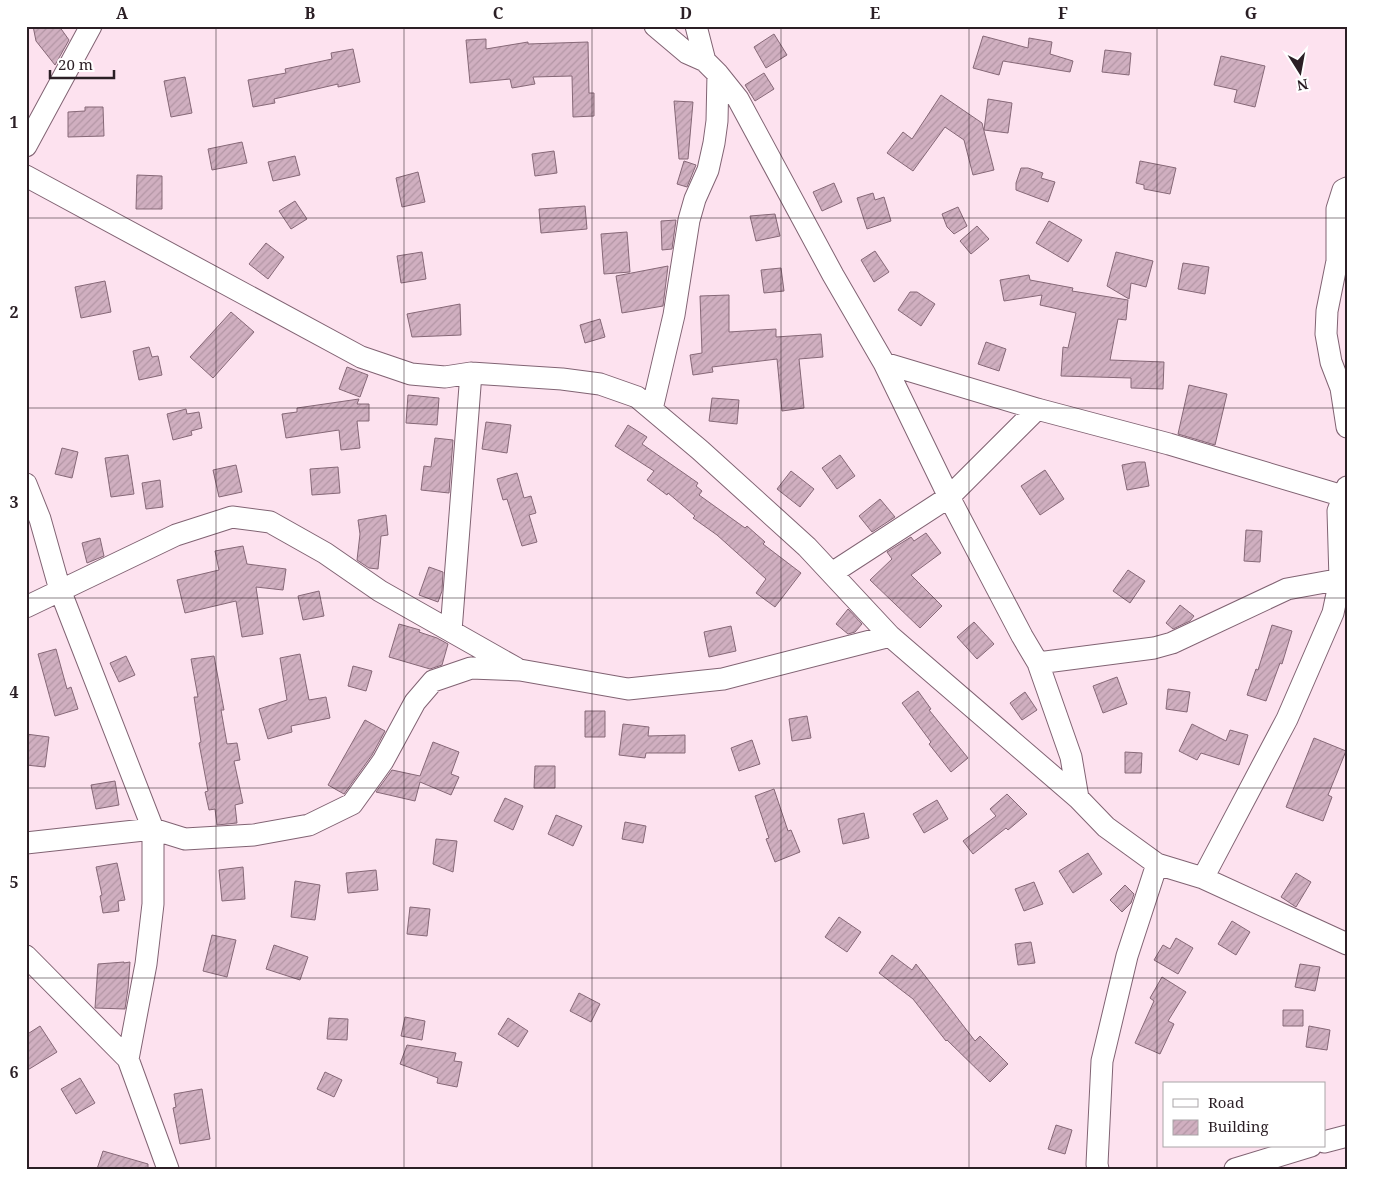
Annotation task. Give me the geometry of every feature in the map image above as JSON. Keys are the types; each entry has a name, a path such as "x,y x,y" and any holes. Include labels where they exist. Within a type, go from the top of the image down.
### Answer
{"street":[{"path":"26,146 91,26"},
{"path":"655,26 687,53 712,67 738,99 833,275 884,363 1017,628 1038,663 1071,758 1078,798"},
{"path":"652,409 674,315 689,220 695,199 708,170 717,121 712,67 696,26"},
{"path":"26,176 361,357 411,374 445,377 471,374 562,379 600,384 637,397 700,450 808,547 890,636 1078,798 1106,827 1157,864 1203,878 1347,944"},
{"path":"1347,188 1343,190 1337,209 1337,262 1326,334 1331,362 1341,388 1347,427"},
{"path":"884,363 1037,410 1345,492 1338,511 1343,579 1333,613 1288,718 1203,878"},
{"path":"451,631 471,374"},
{"path":"832,573 950,497 1037,410"},
{"path":"26,484 40,519 60,590 153,829 152,904 146,964 128,1059"},
{"path":"26,607 176,535 232,517 270,522 325,553 380,591 520,670"},
{"path":"1038,663 1154,648 1172,643 1287,589 1343,579"},
{"path":"1333,613 1347,629"},
{"path":"26,843 153,829 185,839 254,836 309,825 352,804 383,761 415,702 434,681 471,668 520,670 628,689 723,679 890,636"},
{"path":"1098,1169 1102,1061 1128,956 1157,864"},
{"path":"26,956 128,1059 168,1169"},
{"path":"1326,1141 1347,1136"},
{"path":"1235,1169 1303,1148"}],"building":[{"path":"33,26 59,26 69,40 55,65 36,41"},
{"path":"774,34 787,55 766,68 754,47"},
{"path":"983,36 1028,48 1029,38 1052,42 1050,54 1073,61 1070,72 1003,61 999,75 973,68"},
{"path":"486,39 486,49 528,42 528,44 588,42 589,93 594,93 594,116 573,117 572,76 533,77 535,84 512,88 510,79 470,83 466,40"},
{"path":"353,49 360,82 338,87 338,84 274,99 275,103 253,107 248,80 286,73 285,69 332,59 331,53"},
{"path":"1105,50 1131,53 1129,75 1102,72"},
{"path":"1221,56 1265,66 1255,107 1234,102 1237,90 1214,85"},
{"path":"764,73 774,89 755,101 745,85"},
{"path":"185,77 192,113 171,117 164,81"},
{"path":"941,95 982,123 994,170 973,175 964,140 945,127 913,171 887,153 903,132 912,139"},
{"path":"988,99 1012,103 1008,133 984,130"},
{"path":"674,101 693,102 688,159 679,159"},
{"path":"85,107 103,107 104,136 68,137 68,112 85,111"},
{"path":"242,142 247,163 212,170 208,149"},
{"path":"554,151 557,173 535,176 532,154"},
{"path":"295,156 300,175 273,181 268,162"},
{"path":"684,161 696,165 687,187 677,184"},
{"path":"1140,161 1176,168 1170,194 1144,189 1144,185 1136,183"},
{"path":"1021,168 1028,168 1043,173 1041,178 1055,182 1048,202 1016,190 1016,183"},
{"path":"418,172 425,202 402,207 396,178"},
{"path":"137,175 162,176 162,209 136,209"},
{"path":"834,183 842,202 822,211 813,192"},
{"path":"873,193 875,200 884,197 891,221 867,229 857,198"},
{"path":"295,201 307,219 291,229 279,211"},
{"path":"585,206 587,229 541,233 539,209"},
{"path":"958,207 967,226 954,234 947,227 942,214"},
{"path":"775,214 780,236 756,241 750,216"},
{"path":"676,220 672,249 662,250 661,221"},
{"path":"1049,221 1082,240 1068,262 1036,243"},
{"path":"977,226 989,239 971,254 960,241"},
{"path":"627,232 630,272 604,274 601,234"},
{"path":"266,243 284,257 268,279 249,264"},
{"path":"875,251 889,272 874,282 861,260"},
{"path":"422,252 426,279 401,283 397,256"},
{"path":"1116,252 1153,261 1146,287 1131,283 1129,299 1107,286"},
{"path":"1183,263 1209,267 1205,294 1178,289"},
{"path":"668,266 663,306 622,313 616,276"},
{"path":"781,268 784,291 764,293 761,270"},
{"path":"1029,275 1030,280 1073,288 1072,291 1128,300 1126,320 1118,319 1110,360 1164,362 1163,389 1131,388 1131,378 1061,376 1063,347 1068,348 1076,313 1040,305 1042,295 1004,301 1000,280"},
{"path":"105,281 111,312 81,318 75,287"},
{"path":"910,292 917,292 935,304 921,326 898,310"},
{"path":"729,295 729,332 776,329 776,337 821,334 823,357 799,359 804,408 782,411 777,359 712,367 713,372 693,375 690,355 702,353 700,296"},
{"path":"460,304 461,335 412,337 407,314"},
{"path":"231,312 254,332 213,378 190,357"},
{"path":"600,319 605,337 585,343 580,325"},
{"path":"986,342 1006,349 999,371 978,364"},
{"path":"149,347 152,357 158,356 162,375 139,380 133,351"},
{"path":"347,367 368,375 360,397 339,389"},
{"path":"1189,385 1227,394 1215,445 1178,434"},
{"path":"408,395 439,398 437,425 406,423"},
{"path":"712,398 739,400 737,424 709,421"},
{"path":"359,399 357,404 369,404 369,421 357,421 360,448 341,450 339,430 286,438 282,414 297,412 297,408"},
{"path":"186,409 187,414 199,412 202,428 191,431 192,435 173,440 167,414"},
{"path":"486,422 511,425 507,453 482,449"},
{"path":"628,425 647,437 642,444 698,483 696,486 702,491 699,495 745,528 747,526 765,542 763,544 801,573 775,607 756,593 766,579 717,535 693,518 695,516 668,493 667,495 647,480 654,471 615,446"},
{"path":"435,438 453,440 449,493 421,490 424,466 431,467"},
{"path":"62,448 78,452 72,478 55,474"},
{"path":"128,455 134,494 111,497 105,458"},
{"path":"840,455 855,476 837,489 822,468"},
{"path":"1145,462 1149,486 1127,490 1122,465"},
{"path":"236,465 242,492 219,497 213,470"},
{"path":"338,467 340,493 312,495 310,469"},
{"path":"1045,470 1064,499 1040,515 1021,486"},
{"path":"791,471 814,489 800,507 777,489"},
{"path":"517,473 524,498 531,496 536,513 529,515 537,542 522,546 507,499 503,500 497,479"},
{"path":"160,480 163,507 146,509 142,483"},
{"path":"880,499 895,517 872,532 859,516"},
{"path":"386,515 388,535 381,536 378,569 369,568 357,560 360,534 358,520"},
{"path":"1246,530 1262,531 1260,562 1244,561"},
{"path":"926,533 941,553 911,575 942,606 920,628 870,580 892,559 887,552 911,537 914,541"},
{"path":"100,538 104,556 87,563 82,543"},
{"path":"243,546 247,564 286,569 283,590 256,587 263,634 242,637 236,601 185,613 177,580 219,570 215,551"},
{"path":"429,567 443,572 442,591 438,602 419,595"},
{"path":"1128,570 1145,581 1130,603 1113,591"},
{"path":"319,591 324,616 303,620 298,596"},
{"path":"1180,605 1194,616 1190,621 1173,629 1166,623"},
{"path":"848,609 862,624 855,632 848,634 836,624"},
{"path":"974,622 994,644 977,659 957,637"},
{"path":"399,624 420,630 419,632 448,644 442,665 430,669 389,657"},
{"path":"1272,625 1292,631 1282,664 1280,663 1266,701 1247,695 1256,669 1258,670"},
{"path":"731,626 736,651 709,657 704,632"},
{"path":"56,649 67,689 71,687 78,709 55,716 38,654"},
{"path":"300,654 309,700 326,697 330,718 291,726 292,732 268,739 259,709 287,700 280,658"},
{"path":"126,656 135,675 119,682 110,663"},
{"path":"214,656 224,710 221,710 227,744 237,743 240,760 234,761 243,803 235,805 237,823 217,825 215,809 209,810 205,792 208,791 199,743 201,742 194,697 198,697 191,659"},
{"path":"353,666 372,671 366,691 348,686"},
{"path":"1117,677 1127,704 1103,713 1093,686"},
{"path":"1168,689 1190,692 1187,712 1166,709"},
{"path":"918,691 931,709 929,710 968,758 951,772 929,744 931,742 902,703"},
{"path":"1025,692 1037,710 1022,720 1010,703"},
{"path":"585,711 605,711 605,737 585,737"},
{"path":"807,716 811,738 792,741 789,719"},
{"path":"365,720 385,731 372,755 344,794 328,785"},
{"path":"623,724 649,727 648,736 685,735 685,753 646,753 645,758 619,755"},
{"path":"1192,724 1226,741 1230,730 1248,735 1239,765 1201,753 1197,760 1179,751"},
{"path":"26,734 49,737 45,767 26,765"},
{"path":"1314,738 1346,751 1328,795 1332,797 1323,821 1286,807"},
{"path":"752,740 760,764 739,771 731,748"},
{"path":"433,742 459,752 451,774 459,777 451,795 420,782 415,801 376,792 392,770 420,776"},
{"path":"1125,752 1142,753 1141,773 1125,773"},
{"path":"535,766 555,766 555,788 534,788"},
{"path":"115,781 119,805 96,809 91,785"},
{"path":"774,789 788,831 791,830 800,852 775,862 766,839 769,838 755,796"},
{"path":"1007,794 1027,814 1008,830 1006,828 973,854 963,841 996,816 990,809"},
{"path":"505,798 523,806 513,830 494,821"},
{"path":"937,800 948,819 924,833 913,814"},
{"path":"864,813 869,838 843,844 838,819"},
{"path":"556,815 582,826 573,846 548,834"},
{"path":"625,822 646,826 643,843 622,839"},
{"path":"436,839 457,841 453,872 433,864"},
{"path":"1088,853 1102,874 1073,893 1059,871"},
{"path":"117,863 125,900 118,901 119,911 103,913 100,896 102,895 96,867"},
{"path":"243,867 245,899 222,901 219,870"},
{"path":"376,870 378,890 348,893 346,873"},
{"path":"1296,873 1311,882 1296,907 1281,897"},
{"path":"295,881 320,885 315,920 291,917"},
{"path":"1034,882 1043,904 1024,911 1015,889"},
{"path":"1125,885 1134,894 1131,903 1122,912 1110,900"},
{"path":"410,907 430,909 427,936 407,934"},
{"path":"839,917 861,932 847,952 825,937"},
{"path":"1232,921 1250,932 1236,955 1218,944"},
{"path":"212,935 236,940 227,977 203,971"},
{"path":"1176,938 1193,948 1178,974 1154,960 1163,945 1170,949"},
{"path":"1031,942 1035,963 1018,965 1015,944"},
{"path":"274,945 308,957 300,980 266,969"},
{"path":"892,955 912,970 916,964 975,1041 980,1036 1008,1064 990,1082 946,1041 913,999 879,973"},
{"path":"130,962 125,1009 95,1008 98,964"},
{"path":"1300,964 1320,967 1315,991 1295,987"},
{"path":"1162,977 1186,992 1168,1021 1174,1024 1160,1054 1135,1043 1154,1001 1150,998"},
{"path":"579,993 600,1004 591,1022 570,1011"},
{"path":"1283,1010 1303,1010 1303,1026 1283,1026"},
{"path":"405,1017 425,1021 422,1040 401,1036"},
{"path":"329,1018 348,1019 347,1040 327,1039"},
{"path":"508,1018 528,1031 518,1047 498,1034"},
{"path":"40,1026 57,1052 26,1071 26,1035"},
{"path":"1309,1026 1330,1030 1327,1050 1306,1047"},
{"path":"407,1045 456,1053 454,1061 462,1062 457,1087 437,1083 438,1078 400,1064"},
{"path":"325,1072 342,1080 334,1097 317,1089"},
{"path":"80,1078 95,1103 76,1114 61,1089"},
{"path":"202,1089 210,1139 180,1144 173,1108 176,1107 174,1094"},
{"path":"1056,1125 1072,1130 1065,1154 1048,1149"},
{"path":"103,1151 148,1164 148,1169 97,1169"}]}
